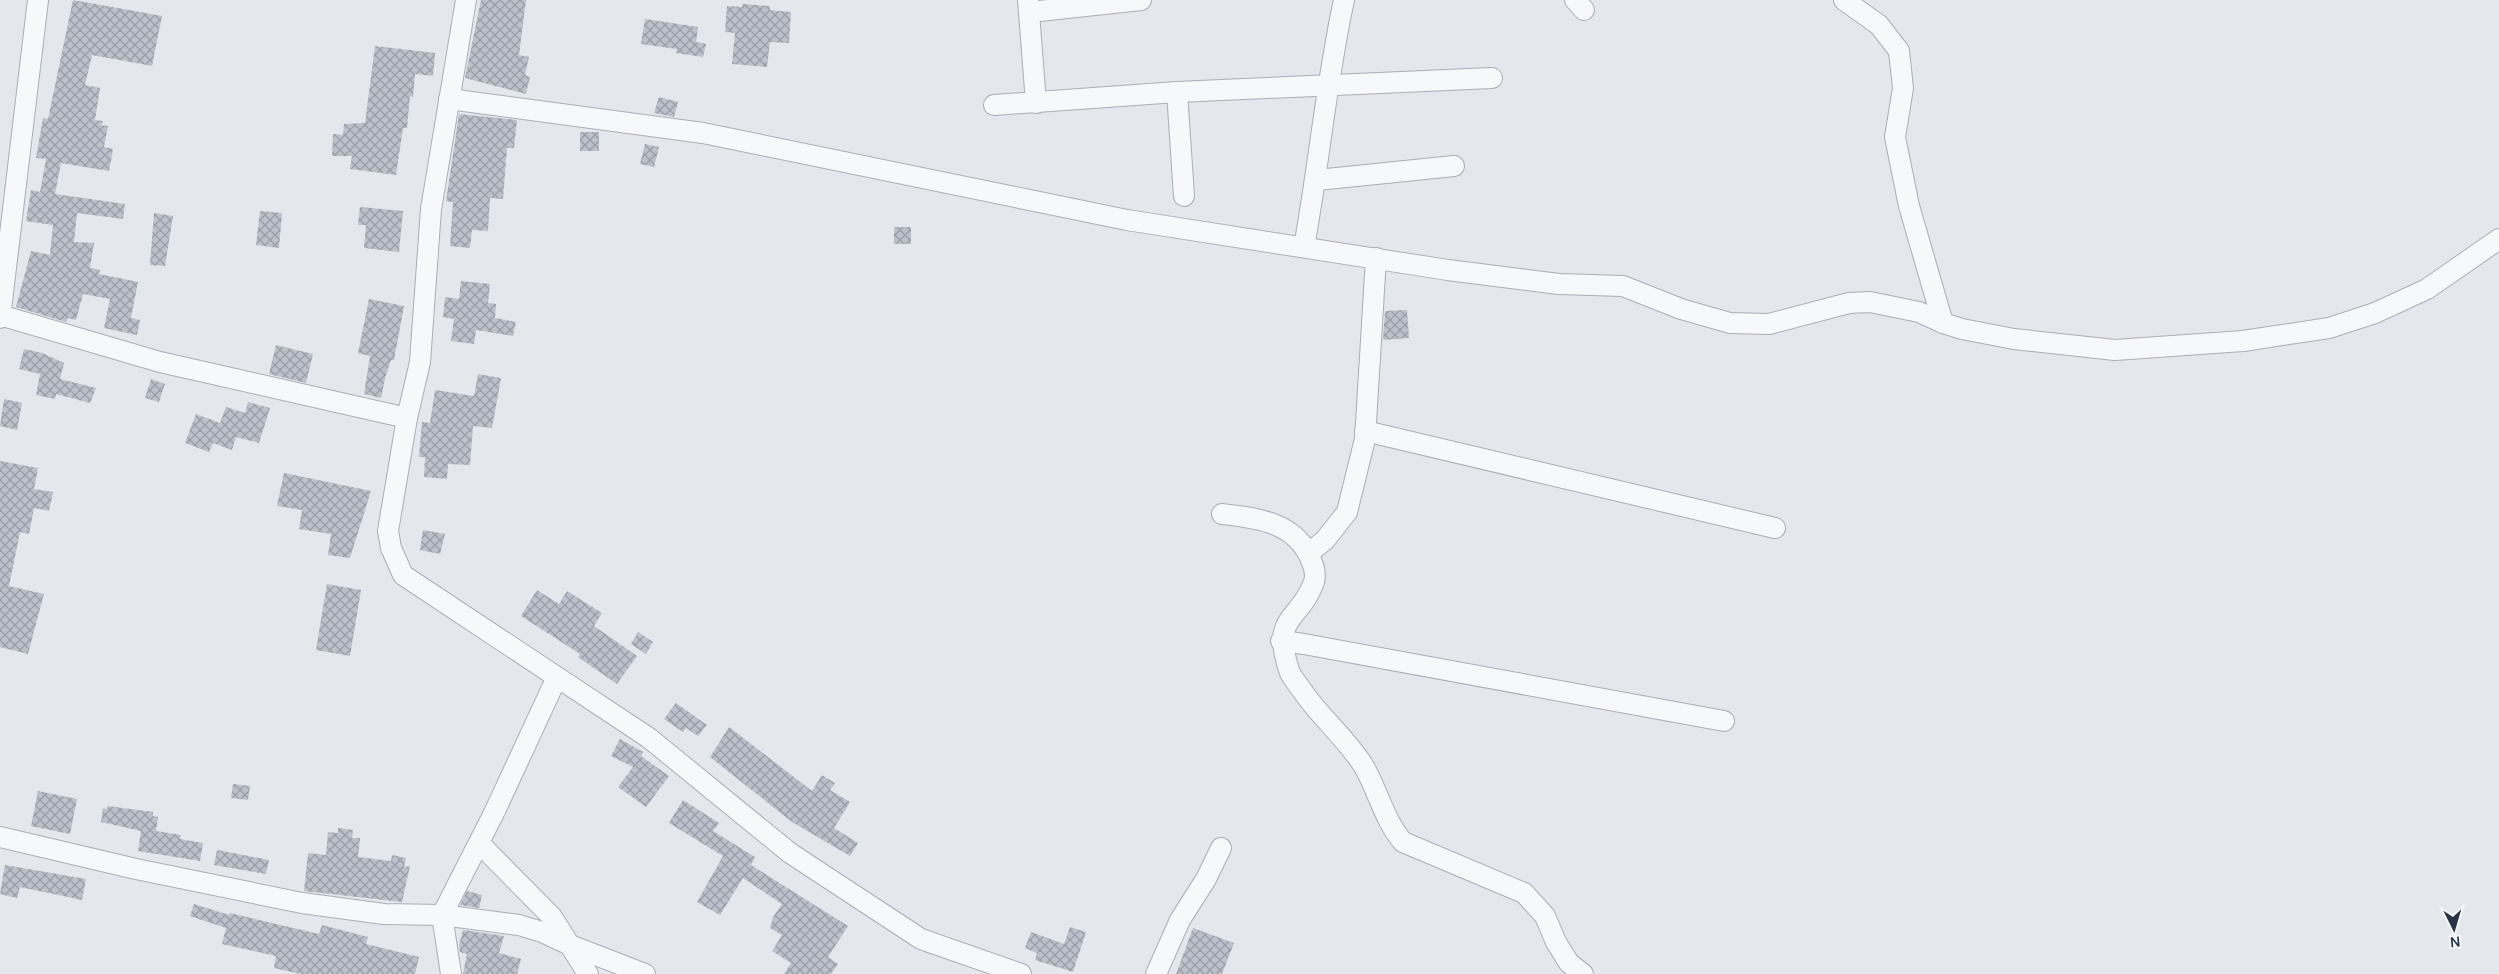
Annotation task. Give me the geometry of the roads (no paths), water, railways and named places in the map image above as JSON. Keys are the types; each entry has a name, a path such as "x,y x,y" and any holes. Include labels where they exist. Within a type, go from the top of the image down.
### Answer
{"street":[{"path":"38,0 0,316 160,362 406,418"},
{"path":"466,0 431,209 420,362 406,418 388,531 396,563 403,574 649,738 790,853 922,939 1021,974"},
{"path":"1036,102 1029,6 1141,0"},
{"path":"1304,247 1317,180 1335,44 1344,0"},
{"path":"1844,0 1879,25 1900,50 1903,88 1895,137 1909,206 1943,323"},
{"path":"994,105 1177,92 1330,87 1492,78"},
{"path":"1177,92 1184,196"},
{"path":"449,99 703,133 1127,220 1559,284 1623,286 1681,309 1730,323 1770,324 1849,303 1870,302 1919,312 1962,329 2014,339 2115,350 2243,341 2329,328 2375,313 2428,289 2499,239"},
{"path":"1317,180 1454,166"},
{"path":"1308,553 1325,540 1347,512 1365,439 1376,258"},
{"path":"1364,431 1775,528"},
{"path":"1222,514 1251,518 1279,525 1296,536 1308,553 1314,566 1315,580 1306,596 1287,620 1281,641 1289,672 1314,709 1362,764 1384,806 1392,829 1403,842 1524,894 1546,916 1556,942 1569,963 1583,974"},
{"path":"1281,641 1724,721"},
{"path":"451,974 442,914 479,843 557,677"},
{"path":"0,837 136,869 302,903 384,914 442,914 519,925 542,932 645,974"},
{"path":"479,843 552,917 588,974"},
{"path":"1156,974 1180,920 1206,879 1221,848"}]}
